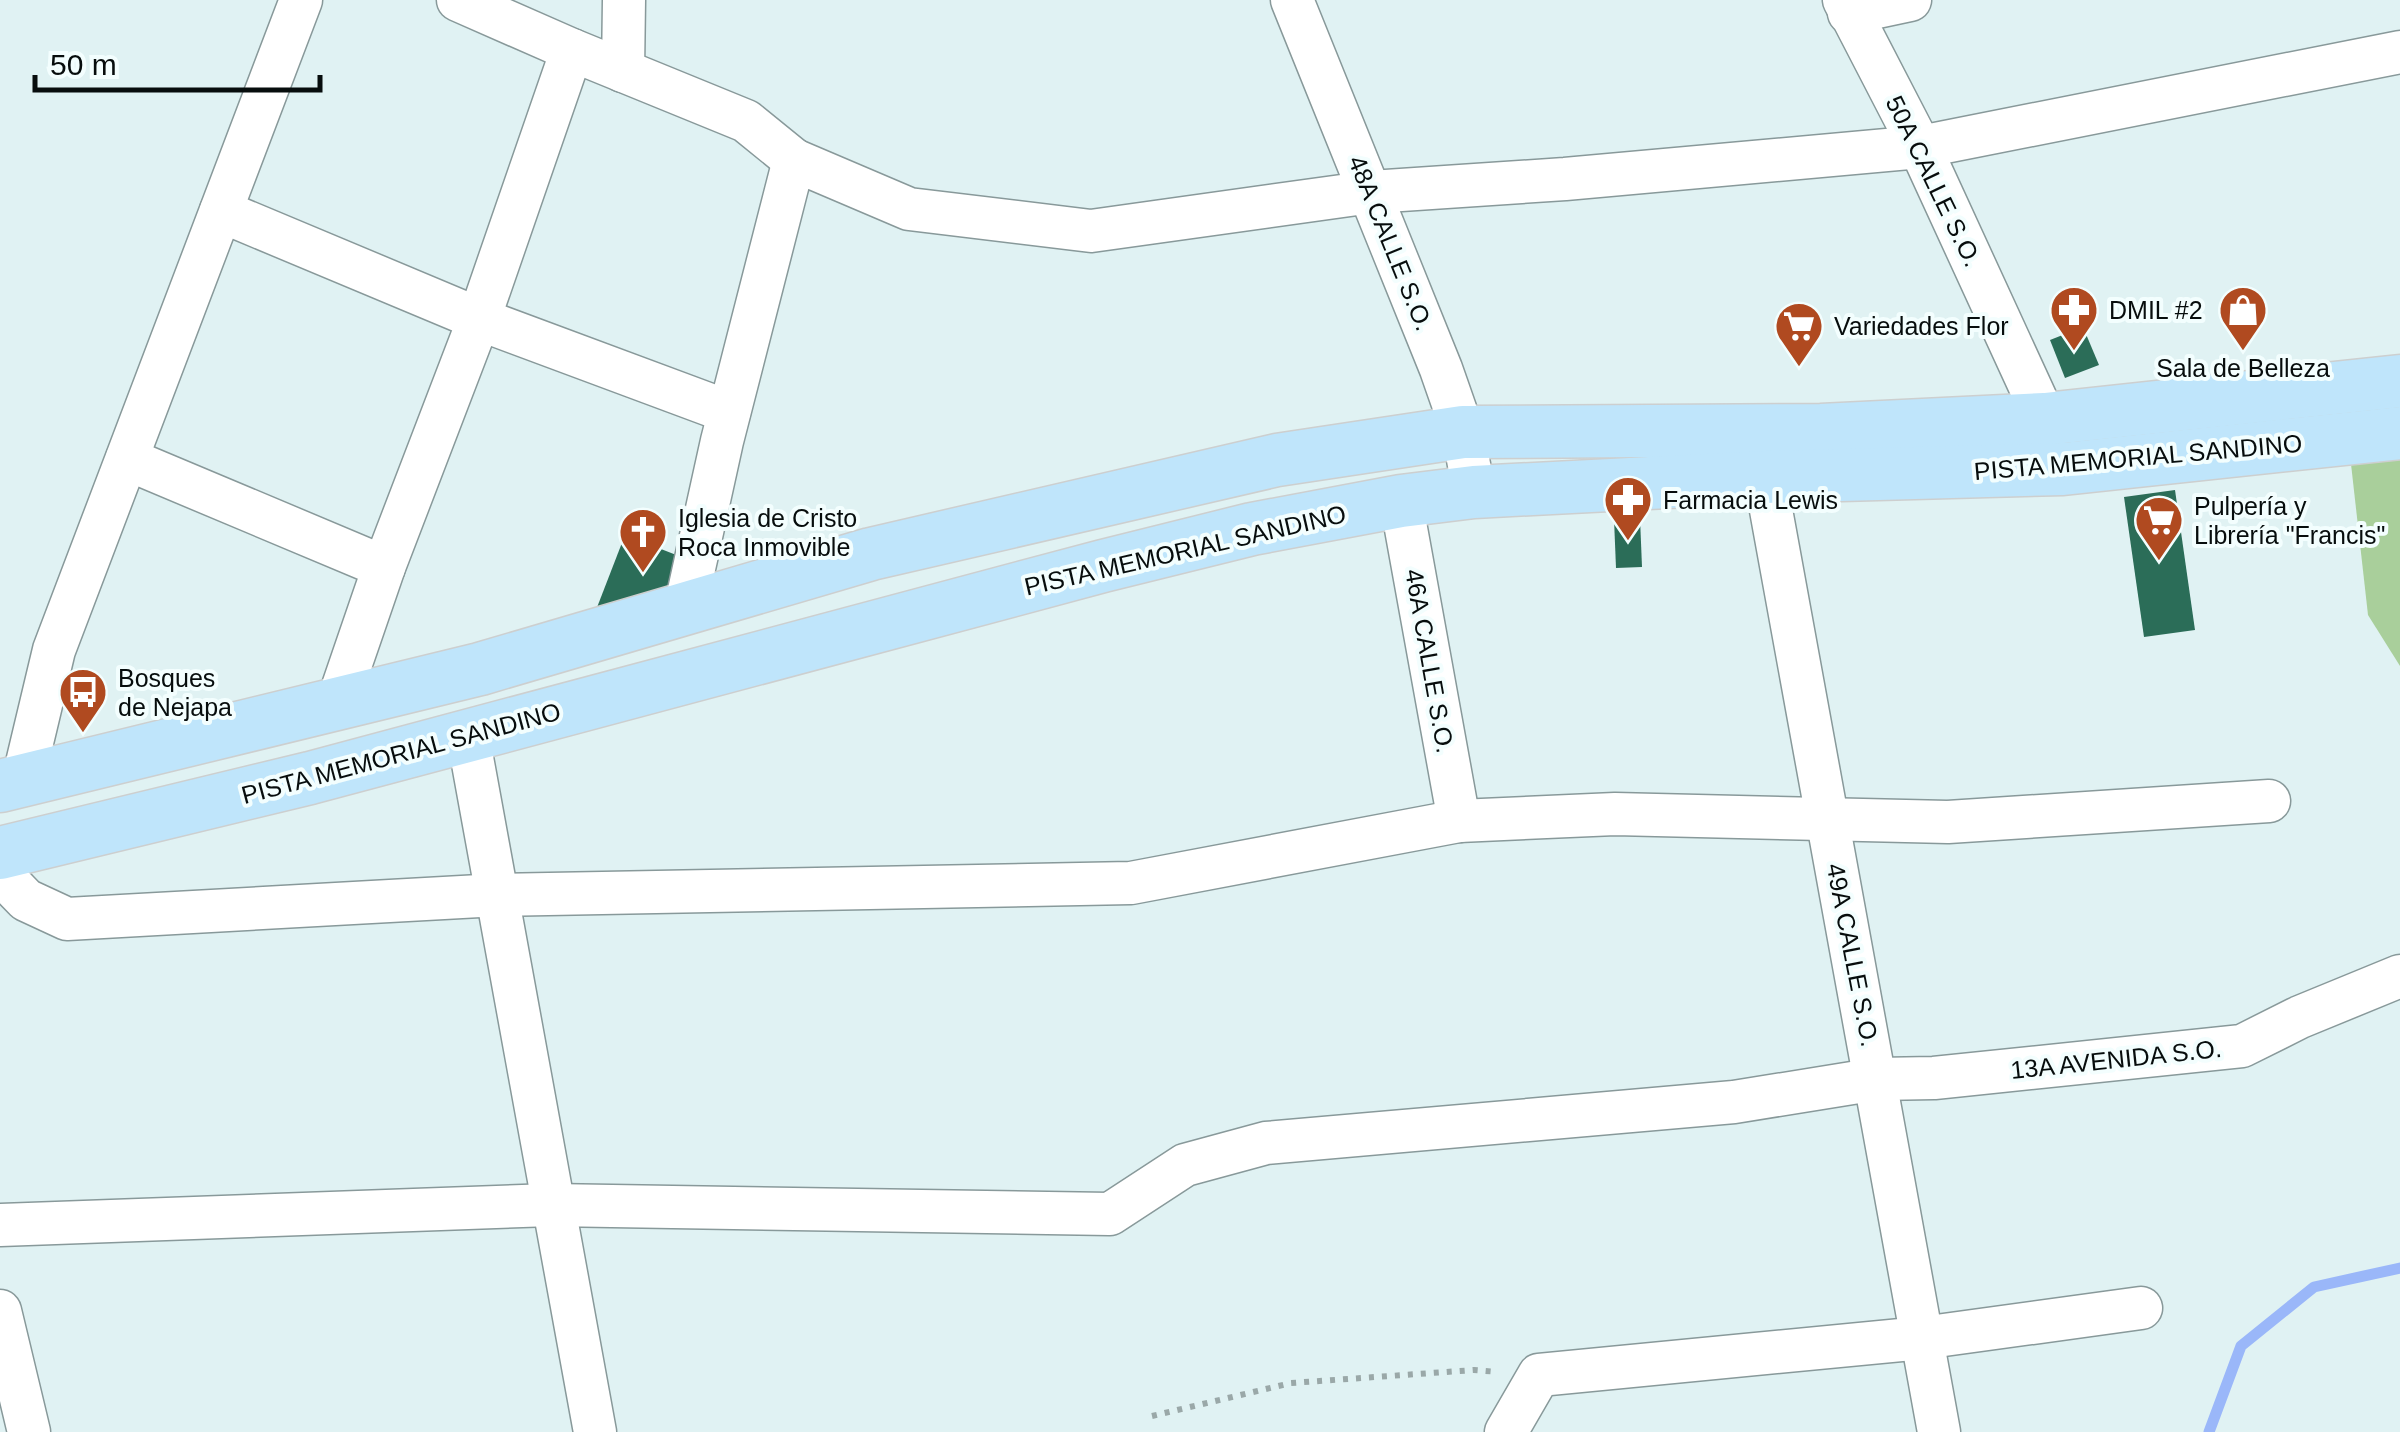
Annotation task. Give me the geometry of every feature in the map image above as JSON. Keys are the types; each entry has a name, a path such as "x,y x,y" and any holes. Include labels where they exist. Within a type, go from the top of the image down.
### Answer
{"main road":[{"name":"PISTA MEMORIAL SANDINO","path":"11,783 480,669 871,554 1278,460 1463,432 1821,430 2045,419 2400,381"},
{"name":"PISTA MEMORIAL SANDINO","path":"0,853 310,778 1103,566 1252,529 1400,500 1474,492 1765,478 2063,469 2400,433"}],"street":[{"path":"11,783 54,650 301,0"},
{"path":"458,0 746,121 794,160 909,209 1091,231 1371,192 1920,147 2400,52"},
{"path":"623,70 624,0"},
{"name":"48A CALLE S.O.","path":"1292,0 1463,432 1474,492"},
{"path":"1846,6 1910,0"},
{"name":"50A CALLE S.O.","path":"1846,6 1920,147 2045,419"},
{"path":"338,704 384,567 479,319 572,50"},
{"path":"686,608 730,412 794,160"},
{"path":"221,211 479,319 730,412"},
{"path":"127,459 384,567"},
{"name":"49A CALLE S.O.","path":"1765,478 1939,1432"},
{"name":"46A CALLE S.O.","path":"1400,500 1459,821"},
{"path":"468,736 550,1204 595,1432"},
{"path":"0,873 26,900 67,919 498,895 1130,883 1459,821 1615,814 1948,822 2269,801"},
{"name":"13A AVENIDA S.O.","path":"0,1225 550,1204 1110,1214 1185,1165 1266,1143 1734,1102 1877,1079 1934,1078 2242,1046 2300,1016 2400,976"},
{"path":"1506,1432 1539,1375 1922,1338 2142,1308"},
{"path":"0,1311 29,1432"}],"path":[{"path":"1152,1416 1291,1384 1474,1370 1539,1375"}],"green space":[{"path":"2400,458 2400,666 2368,615 2351,464"}],"building":[{"name":"DMIL #2","path":"2083,327 2099,365 2065,378 2050,340"},
{"name":"Pulpería y Librería \"Francis\"","path":"2175,490 2195,630 2144,637 2124,497"},
{"name":"Farmacia Lewis","path":"1640,518 1642,567 1616,568 1614,519"},
{"name":"Iglesia de Cristo Roca Inmovible","path":"625,535 684,558 671,591 596,610"}],"waterway":[{"path":"2209,1432 2241,1346 2314,1287 2400,1268"}],"place":[{"name":"DMIL #2","path":"2074,352"},
{"name":"Sala de Belleza","path":"2243,352"},
{"name":"Variedades Flor","path":"1799,368"},
{"name":"Farmacia Lewis","path":"1628,542"},
{"name":"Pulpería y Librería \"Francis\"","path":"2159,562"},
{"name":"Iglesia de Cristo Roca Inmovible","path":"643,574"},
{"name":"Bosques de Nejapa","path":"83,734"}]}
